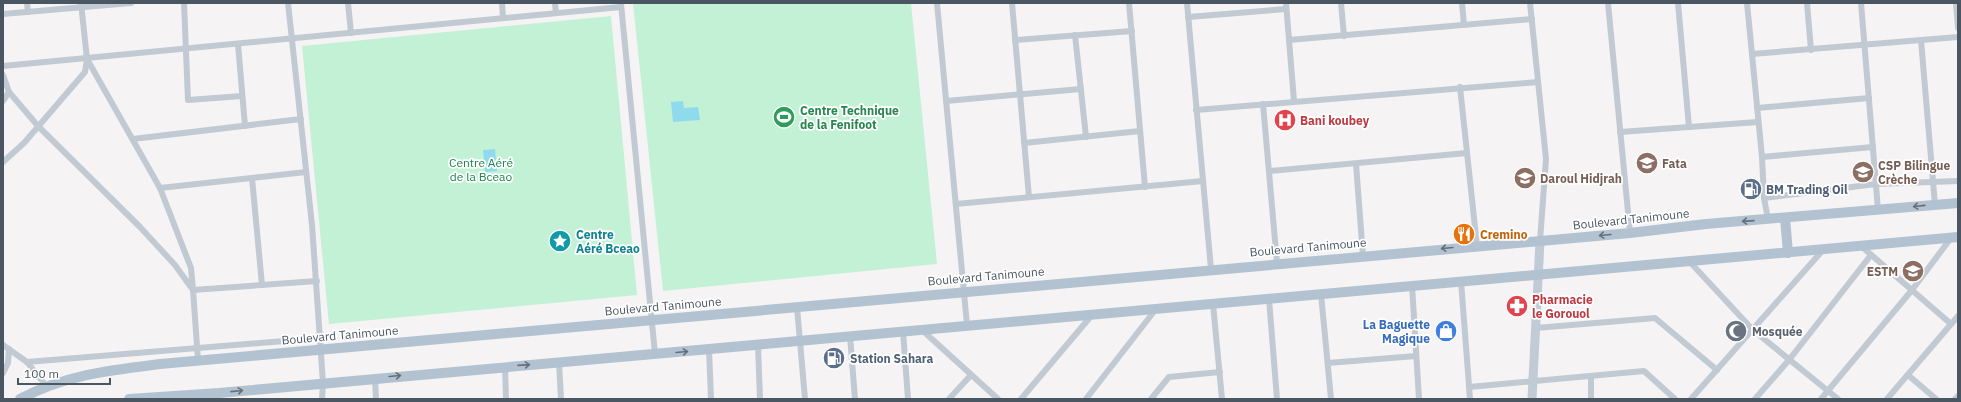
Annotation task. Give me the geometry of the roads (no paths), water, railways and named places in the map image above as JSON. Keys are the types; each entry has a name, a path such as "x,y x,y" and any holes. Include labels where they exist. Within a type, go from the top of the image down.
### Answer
{"main road":[{"name":"Boulevard Tanimoune","path":"20,399 70,378 104,371 198,360 1958,203"},
{"path":"1785,218 1788,253"},
{"path":"129,399 219,396 323,383 505,366 758,345 1412,285 1538,275 1688,260 1788,253 1955,238"}],"street":[{"path":"27,3 28,12"},
{"path":"3,14 82,5 132,3"},
{"path":"184,3 188,100 242,96"},
{"path":"288,3 317,281 322,350 322,399"},
{"path":"348,3 351,33"},
{"path":"502,3 503,18"},
{"path":"555,3 556,13"},
{"path":"937,3 967,325"},
{"path":"1012,3 1029,198"},
{"path":"1129,3 1145,187"},
{"path":"1187,3 1211,269"},
{"path":"1341,3 1344,36"},
{"path":"1462,3 1464,25"},
{"path":"1530,3 1546,159 1538,275 1532,399"},
{"path":"1608,3 1630,233"},
{"path":"1678,3 1689,127"},
{"path":"1747,3 1762,156 1764,198 1768,219"},
{"path":"1807,3 1811,50"},
{"path":"1861,3 1878,210"},
{"path":"1956,3 1958,28"},
{"path":"3,162 38,126 82,76 86,68 86,59 82,5"},
{"path":"3,66 556,13 621,5 655,354"},
{"path":"1188,17 1286,6 1294,101"},
{"path":"1289,40 1532,19"},
{"path":"1015,40 1132,31"},
{"path":"1075,35 1086,137"},
{"path":"1752,54 1865,46 1958,37"},
{"path":"1921,40 1935,205"},
{"path":"238,44 245,126"},
{"path":"86,59 160,188 191,268 194,290 198,360"},
{"path":"3,75 9,92 38,126 175,264 194,290"},
{"path":"1196,110 1460,87 1538,82"},
{"path":"1460,87 1478,246"},
{"path":"946,101 1081,89"},
{"path":"3,101 9,92"},
{"path":"1757,108 1869,98"},
{"path":"1263,104 1277,263"},
{"path":"133,139 301,119"},
{"path":"1620,132 1758,122"},
{"path":"1024,143 1140,131"},
{"path":"1762,156 1873,147"},
{"path":"1269,171 1467,153"},
{"path":"1356,164 1363,256"},
{"path":"160,188 306,172"},
{"path":"252,178 262,285"},
{"path":"956,204 1203,181"},
{"path":"1764,198 1876,184 1958,181"},
{"path":"1821,399 1955,238"},
{"path":"1861,246 1951,324"},
{"path":"1691,399 1823,250"},
{"path":"1755,399 1789,360 1871,255"},
{"path":"1688,260 1753,330 1838,399"},
{"path":"194,290 317,281"},
{"path":"1461,281 1470,399"},
{"path":"1412,285 1419,399"},
{"path":"1321,294 1331,399"},
{"path":"1269,299 1277,399"},
{"path":"1213,304 1222,399"},
{"path":"797,306 805,399"},
{"path":"1086,399 1157,308"},
{"path":"1021,399 1093,314"},
{"path":"1887,399 1958,316"},
{"path":"1536,328 1656,318 1717,370"},
{"path":"922,330 998,399"},
{"path":"903,331 908,399"},
{"path":"850,336 855,399"},
{"path":"27,362 321,338"},
{"path":"3,345 27,362 47,387"},
{"path":"758,345 760,399"},
{"path":"3,373 8,363 9,349"},
{"path":"709,349 711,399"},
{"path":"1328,363 1416,356"},
{"path":"559,362 561,399"},
{"path":"505,366 506,399"},
{"path":"1470,387 1644,371 1675,399"},
{"path":"1151,399 1170,377 1220,372"},
{"path":"949,399 971,375"},
{"path":"1908,375 1936,399"},
{"path":"1591,377 1591,399"},
{"path":"375,378 376,399"},
{"path":"1955,399 1958,396"}],"water":[{"path":"683,101 684,108 698,107 700,120 673,122 671,102"},
{"path":"495,149 497,171 485,172 483,150"}],"place":[{"name":"Centre Technique de la Fenifoot","path":"784,117"},
{"name":"Bani koubey","path":"1285,120"},
{"name":"Fata","path":"1647,163"},
{"name":"CSP Bilingue Crèche","path":"1863,172"},
{"name":"Daroul Hidjrah","path":"1525,178"},
{"name":"BM Trading Oil","path":"1751,189"},
{"name":"Cremino","path":"1464,234"},
{"name":"Centre Aéré Bceao","path":"560,241"},
{"name":"ESTM","path":"1913,271"},
{"name":"Pharmacie le Gorouol","path":"1517,306"},
{"name":"La Baguette Magique","path":"1446,331"},
{"name":"Mosquée","path":"1736,331"},
{"name":"Station Sahara","path":"834,358"}],"park label":[{"name":"Centre Aéré de la Bceao","path":"481,169"}]}
